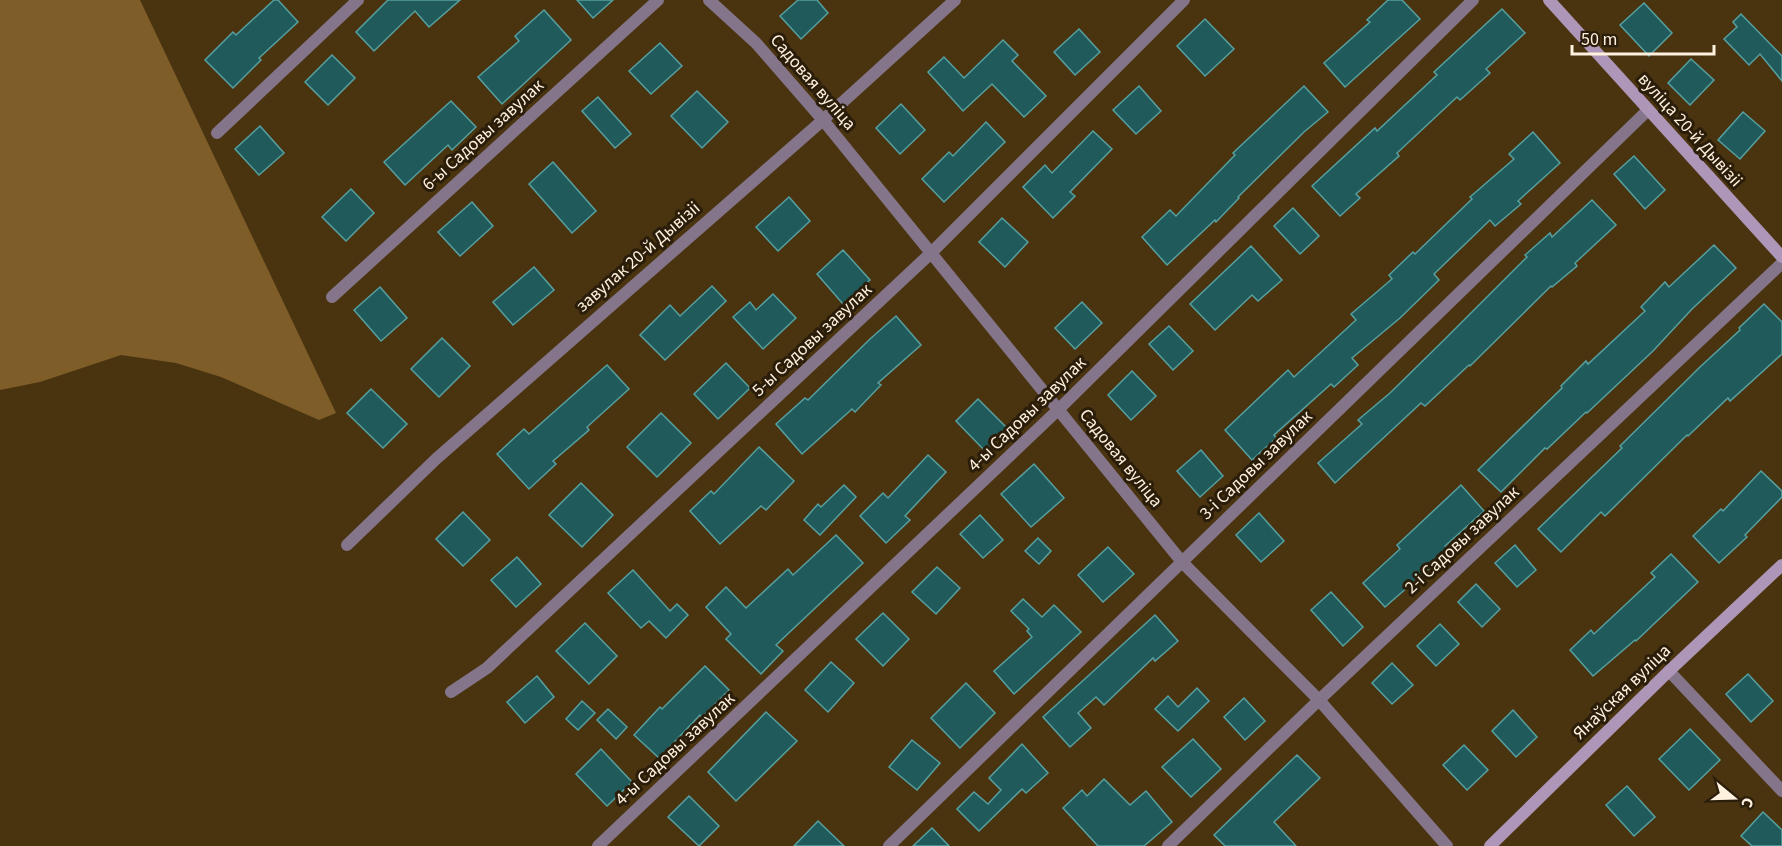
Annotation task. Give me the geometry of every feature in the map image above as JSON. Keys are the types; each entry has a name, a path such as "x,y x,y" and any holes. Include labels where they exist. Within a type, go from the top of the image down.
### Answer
{"street":[{"path":"217,133 358,0"},
{"name":"6-ы Садовы завулак","path":"332,297 658,0"},
{"name":"Садовая вуліца","path":"709,0 756,43 823,120 1182,562 1319,700 1447,846"},
{"name":"завулак 20-й Дывізіі","path":"347,544 436,459 823,120 955,0"},
{"name":"5-ы Садовы завулак","path":"451,692 487,668 932,252 1184,0"},
{"name":"4-ы Садовы завулак","path":"598,846 1059,409 1473,0"},
{"name":"вуліца 20-й Дывізіі","path":"1549,0 1647,111 1782,257"},
{"name":"3-і Садовы завулак","path":"889,846 1647,111"},
{"name":"2-і Садовы завулак","path":"1168,846 1319,700 1782,263"},
{"name":"Янаўская вуліца","path":"1490,846 1669,671 1782,565"},
{"path":"1669,671 1782,791"}],"shaded area":[{"path":"0,0 140,0 336,413 319,420 221,377 176,363 121,355 40,382 0,390"}],"building":[{"path":"274,0 278,0 298,22 259,58 261,60 233,88 205,60 233,32 236,35"},
{"path":"388,0 460,0 429,27 415,11 374,51 356,32"},
{"path":"577,0 613,0 593,18"},
{"path":"798,0 817,0 828,13 801,39 780,16"},
{"path":"1388,0 1402,0 1420,19 1345,87 1324,63 1370,22 1367,20"},
{"path":"1644,3 1672,33 1649,56 1620,25"},
{"path":"1502,9 1525,33 1486,69 1490,73 1460,100 1457,97 1397,153 1399,156 1356,194 1360,198 1340,216 1312,186 1375,128 1377,131 1437,75 1434,72"},
{"path":"544,10 571,40 502,104 478,77 519,41 515,36"},
{"path":"1741,14 1782,56 1782,81 1760,54 1749,65 1724,39 1737,27 1733,22"},
{"path":"1205,19 1234,49 1205,76 1177,46"},
{"path":"1079,29 1100,52 1075,75 1054,52"},
{"path":"1003,40 1018,55 1012,61 1046,96 1024,117 992,84 963,111 928,72 944,57 964,78"},
{"path":"660,43 682,66 651,94 629,71"},
{"path":"332,55 355,78 328,105 305,82"},
{"path":"1691,59 1714,80 1690,105 1668,83"},
{"path":"1139,86 1161,111 1136,134 1113,110"},
{"path":"1304,86 1328,112 1304,132 1216,222 1215,220 1167,265 1142,237 1170,210 1176,216 1235,155 1233,153"},
{"path":"697,91 728,122 702,148 671,116"},
{"path":"598,97 631,134 615,148 582,111"},
{"path":"451,101 476,127 452,150 448,145 405,185 384,162"},
{"path":"901,104 925,130 900,154 876,128"},
{"path":"1743,112 1765,131 1740,159 1718,140"},
{"path":"986,122 1005,142 944,202 922,179 949,152 953,156"},
{"path":"260,126 284,153 259,175 235,149"},
{"path":"1093,131 1112,149 1070,192 1075,196 1053,218 1023,187 1045,165 1052,173"},
{"path":"1533,132 1560,163 1518,201 1521,204 1495,226 1490,220 1434,274 1439,280 1400,318 1352,358 1358,365 1334,387 1331,384 1274,435 1276,438 1252,460 1225,430 1288,370 1294,377 1356,320 1351,314 1392,279 1389,275 1413,252 1415,254 1472,199 1470,197 1514,159 1509,154"},
{"path":"1634,156 1665,190 1645,209 1614,174"},
{"path":"553,162 596,211 572,233 529,184"},
{"path":"351,189 374,213 346,241 322,217"},
{"path":"789,197 810,221 778,251 756,227"},
{"path":"1592,200 1616,225 1575,263 1577,266 1551,286 1470,366 1425,406 1421,403 1335,483 1318,463 1362,424 1358,420 1390,393 1444,340 1527,257 1525,255 1550,233 1552,237"},
{"path":"472,202 493,226 460,256 438,232"},
{"path":"1293,208 1319,236 1300,254 1274,226"},
{"path":"1002,218 1028,242 1005,267 979,242"},
{"path":"1714,245 1736,268 1692,309 1653,351 1547,449 1545,448 1501,492 1478,470 1562,388 1561,386 1586,361 1588,364 1645,311 1641,307 1665,282 1669,287"},
{"path":"1251,246 1282,280 1258,301 1252,295 1215,330 1190,304"},
{"path":"843,250 870,280 843,304 817,274"},
{"path":"534,267 554,290 513,325 493,302"},
{"path":"712,286 726,301 665,360 640,335 670,305 680,316"},
{"path":"380,287 407,318 381,341 354,310"},
{"path":"773,294 796,318 763,349 733,317 750,302 756,310"},
{"path":"1082,302 1102,323 1075,349 1055,328"},
{"path":"1764,304 1782,322 1782,354 1730,401 1728,398 1605,516 1601,512 1561,552 1538,529 1622,448 1620,446"},
{"path":"896,316 921,345 878,383 881,385 855,412 852,409 802,454 776,424 805,398 808,400"},
{"path":"1169,326 1193,351 1173,370 1149,344"},
{"path":"442,338 470,366 439,397 411,369"},
{"path":"726,363 750,388 718,419 694,394"},
{"path":"607,365 629,389 587,427 589,430 553,461 556,464 529,489 497,454 524,429 529,434"},
{"path":"1132,371 1156,396 1131,420 1108,395"},
{"path":"371,389 407,424 383,448 347,413"},
{"path":"978,399 1007,428 985,451 956,421"},
{"path":"661,413 691,443 657,477 627,447"},
{"path":"759,447 794,481 766,510 761,506 720,544 690,511 711,491 714,494"},
{"path":"1201,450 1223,476 1200,497 1177,471"},
{"path":"928,455 946,472 905,516 910,520 886,543 860,516 883,493 888,498"},
{"path":"1034,464 1064,498 1031,527 1001,494"},
{"path":"1761,471 1782,491 1782,497 1745,535 1747,537 1719,563 1693,536 1721,509 1723,511"},
{"path":"581,483 613,515 582,547 549,515"},
{"path":"844,485 856,497 820,535 804,520 818,504 821,507"},
{"path":"1461,485 1484,511 1445,546 1449,551 1385,607 1363,583 1400,549 1397,545"},
{"path":"463,512 490,540 463,566 436,539"},
{"path":"1259,513 1284,541 1261,562 1236,535"},
{"path":"980,515 1003,540 983,558 960,534"},
{"path":"836,535 863,563 776,645 783,651 761,674 726,639 731,634 706,607 726,587 746,608 788,569 793,575"},
{"path":"1038,538 1051,551 1039,564 1025,551"},
{"path":"1515,545 1536,570 1517,587 1495,563"},
{"path":"1108,547 1134,574 1103,602 1078,575"},
{"path":"1671,554 1698,582 1636,641 1593,676 1570,650 1591,630 1594,634 1655,577 1651,573"},
{"path":"517,557 541,584 516,607 491,580"},
{"path":"937,567 960,588 936,614 912,592"},
{"path":"633,570 670,611 677,604 688,615 666,638 649,621 641,628 608,593"},
{"path":"1476,584 1500,609 1482,627 1458,602"},
{"path":"1331,592 1363,627 1343,646 1311,610"},
{"path":"1023,599 1042,617 1054,605 1081,632 1014,694 994,671 1032,637 1027,631 1029,629 1011,611"},
{"path":"883,613 909,639 883,666 856,639"},
{"path":"1155,615 1178,641 1155,661 1153,658 1104,705 1096,697 1078,713 1091,728 1070,747 1043,717"},
{"path":"585,623 617,656 589,684 556,651"},
{"path":"1440,624 1459,644 1436,666 1417,646"},
{"path":"831,662 854,683 828,712 805,690"},
{"path":"1392,663 1413,685 1392,704 1372,683"},
{"path":"705,666 729,690 702,717 700,715 659,758 634,735 660,707 662,709"},
{"path":"1748,674 1773,701 1751,722 1726,694"},
{"path":"537,676 554,697 525,723 507,702"},
{"path":"966,683 995,713 960,748 931,718"},
{"path":"1197,688 1209,701 1178,731 1155,709 1168,696 1178,707"},
{"path":"1244,698 1265,721 1245,740 1224,717"},
{"path":"582,701 595,713 578,730 566,719"},
{"path":"608,709 627,727 616,739 597,720"},
{"path":"1513,710 1537,737 1516,757 1492,731"},
{"path":"766,712 797,741 736,801 708,772"},
{"path":"1690,729 1720,760 1689,790 1659,759"},
{"path":"1193,739 1221,769 1191,797 1162,767"},
{"path":"912,740 940,763 917,790 889,767"},
{"path":"1022,744 1048,773 1026,793 1022,789 979,831 957,809 974,792 988,804 1001,790 989,778"},
{"path":"1464,745 1488,770 1467,790 1443,765"},
{"path":"601,749 632,782 607,806 576,774"},
{"path":"1297,755 1320,778 1274,822 1296,846 1225,846 1214,835"},
{"path":"1104,779 1130,805 1146,791 1172,822 1144,846 1098,846 1063,808 1082,790 1087,796"},
{"path":"1627,786 1655,817 1634,836 1606,805"},
{"path":"689,796 719,826 699,846 668,817"},
{"path":"1763,812 1782,830 1782,846 1752,846 1741,836"},
{"path":"818,821 844,846 794,846"},
{"path":"932,828 949,846 913,846"}]}
